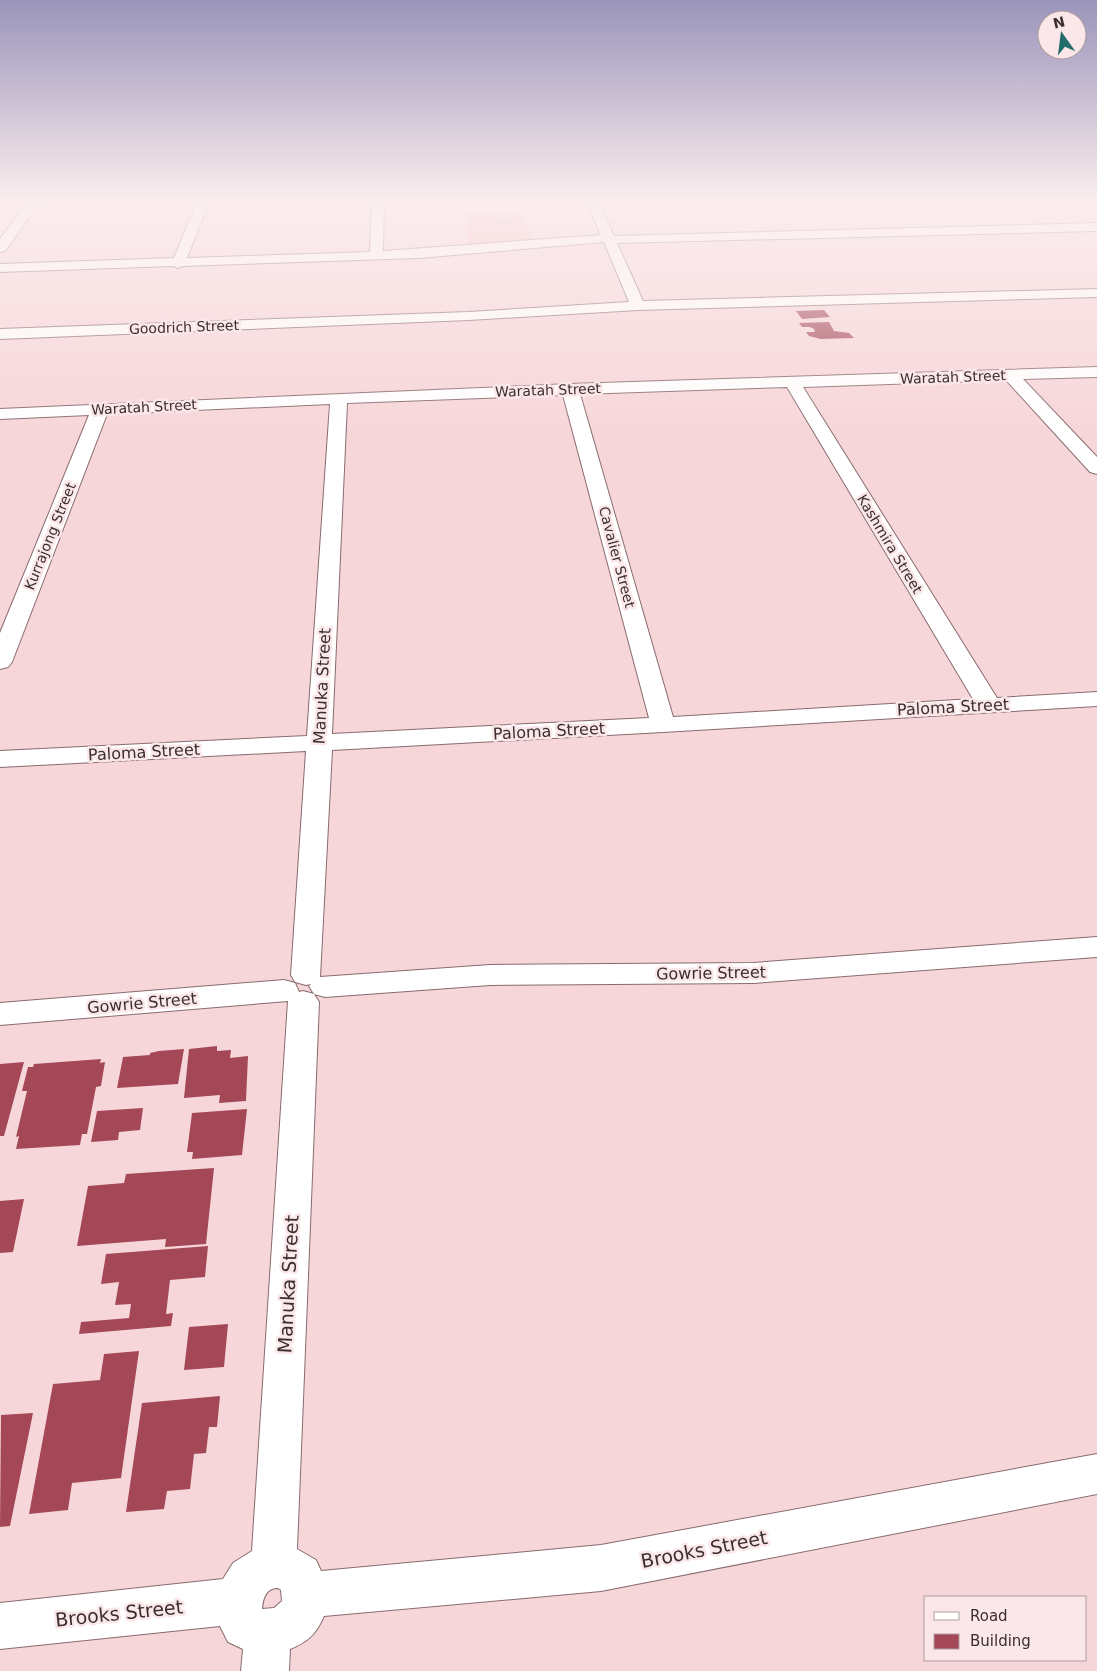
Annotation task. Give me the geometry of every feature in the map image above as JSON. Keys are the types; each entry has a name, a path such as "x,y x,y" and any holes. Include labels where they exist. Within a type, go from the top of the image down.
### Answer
{"street":[{"path":"625,277 638,306"},
{"name":"Goodrich Street","path":"0,334 469,316 638,306 1097,293"},
{"name":"Waratah Street","path":"0,414 570,389 1097,372"},
{"path":"1010,375 1097,468"},
{"name":"Kashmira Street","path":"792,382 989,705"},
{"name":"Cavalier Street","path":"570,389 663,725"},
{"name":"Manuka Street","path":"257,1635 278,1632 290,1626 299,1617 304,1606 290,1580 304,988 339,398"},
{"name":"Kurrajong Street","path":"0,662 100,410"},
{"name":"Paloma Street","path":"0,759 663,725 1097,698"},
{"name":"Gowrie Street","path":"0,1014 304,988 490,975 753,973 1097,948"},
{"name":"Brooks Street","path":"0,1626 257,1635 246,1581 254,1573 290,1580 601,1568 1097,1474"}],"building":[{"path":"824,310 830,317 802,319 796,311"},
{"path":"829,322 834,331 849,333 854,338 821,339 809,336 806,332 815,332 814,329 802,327 799,323"},
{"path":"217,1046 217,1051 231,1050 230,1058 248,1056 246,1101 219,1103 220,1095 184,1098 189,1049"},
{"path":"184,1049 178,1084 117,1088 123,1057 150,1055 150,1053 159,1051"},
{"path":"101,1059 100,1063 105,1062 101,1086 96,1087 87,1134 82,1134 80,1145 16,1149 19,1136 16,1137 27,1091 22,1091 28,1067 33,1067 34,1064"},
{"path":"24,1062 4,1136 0,1136 0,1064"},
{"path":"143,1108 140,1130 119,1132 118,1140 91,1142 97,1111"},
{"path":"247,1109 242,1155 192,1159 193,1152 187,1152 192,1113"},
{"path":"214,1168 206,1244 165,1247 166,1239 77,1246 88,1186 124,1183 126,1174"},
{"path":"24,1199 13,1252 0,1253 0,1201"},
{"path":"208,1246 205,1277 170,1280 166,1314 173,1313 171,1326 79,1334 81,1322 129,1318 131,1304 115,1305 119,1282 101,1284 106,1254"},
{"path":"228,1324 224,1367 184,1370 189,1327"},
{"path":"139,1351 121,1478 72,1483 68,1510 29,1514 53,1384 100,1380 104,1354"},
{"path":"220,1396 217,1427 209,1427 206,1453 194,1454 190,1489 167,1491 164,1509 126,1512 142,1403"},
{"path":"33,1413 10,1526 0,1527 1,1415"}]}
